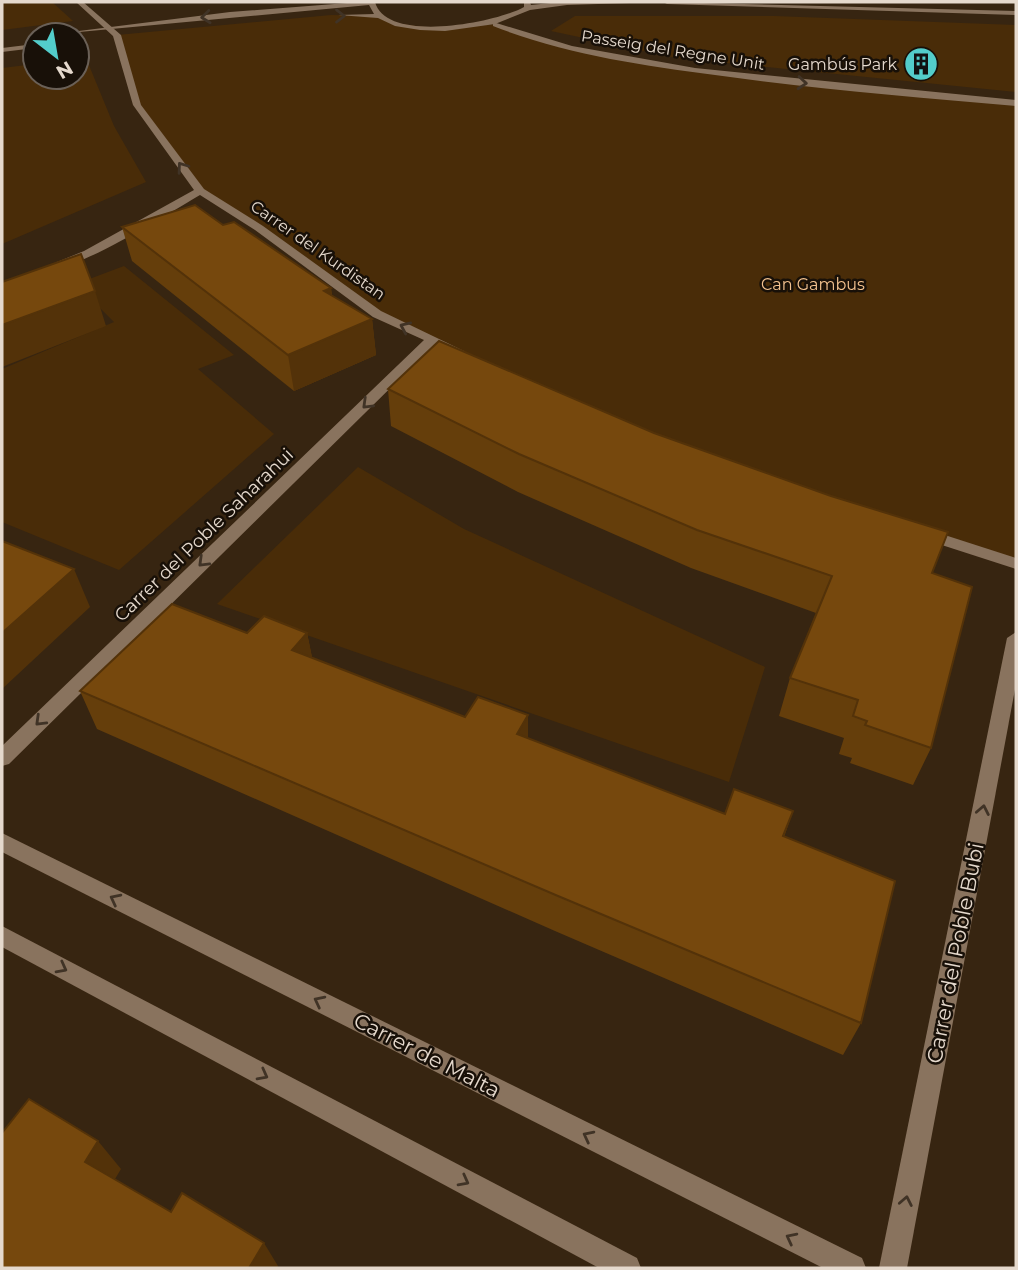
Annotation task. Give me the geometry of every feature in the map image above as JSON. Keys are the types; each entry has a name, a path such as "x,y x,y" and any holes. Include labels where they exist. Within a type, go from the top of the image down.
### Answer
{"street":[{"path":"79,2 113,31"},
{"path":"91,36 113,31 372,2 372,9 377,16"},
{"path":"91,32 331,15 377,16 403,25 440,29 496,24 518,17 528,5 657,2"},
{"path":"667,2 1016,13"},
{"name":"Passeig del Regne Unit","path":"496,24 524,36 678,68 1016,103"},
{"name":"Carrer del Kurdistan","path":"113,31 137,105 200,191 259,229 377,314 477,360"},
{"path":"2,41 21,39"},
{"path":"2,50 21,48"},
{"path":"47,270 88,253 200,191"},
{"name":"Carrer del Poble Saharahui","path":"2,758 433,339"},
{"path":"907,528 1016,564"},
{"name":"Carrer del Poble Bubi","path":"893,1268 1016,638"},
{"name":"Carrer de Malta","path":"2,842 852,1268"},
{"path":"2,936 627,1268"}],"green space":[{"path":"2,2 52,2 73,21 21,21 21,28 2,30"},
{"name":"Can Gambus","path":"331,15 378,16 393,23 440,29 496,24 594,53 678,68 1016,103 1016,564 857,512 614,423 377,314 200,191 137,105 117,35"},
{"path":"575,16 774,16 1016,25 1016,92 677,58 551,31"},
{"path":"21,66 21,91 91,91 91,70 114,126 146,182 2,244 2,68"},
{"path":"124,266 234,355 198,369 274,434 119,570 2,522 2,369 114,322 76,284"},
{"path":"358,467 464,529 765,667 729,782 217,604"}],"building":[{"path":"195,205 223,225 234,222 331,288 324,291 372,319 288,355 122,227"},
{"path":"81,254 95,291 2,325 2,282"},
{"path":"439,341 654,433 831,496 948,532 932,573 972,587 931,748 865,725 867,721 853,716 858,700 790,678 832,576 697,530 519,454 388,389"},
{"path":"2,541 74,569 2,633"},
{"path":"172,604 247,633 264,616 307,633 292,650 465,717 478,697 528,715 517,734 725,814 734,789 793,811 783,836 895,881 861,1023 80,691"},
{"path":"29,1099 98,1141 85,1162 171,1212 182,1193 264,1243 249,1268 2,1268 2,1133"}],"place":[{"name":"Gambús Park","path":"921,64"}]}
